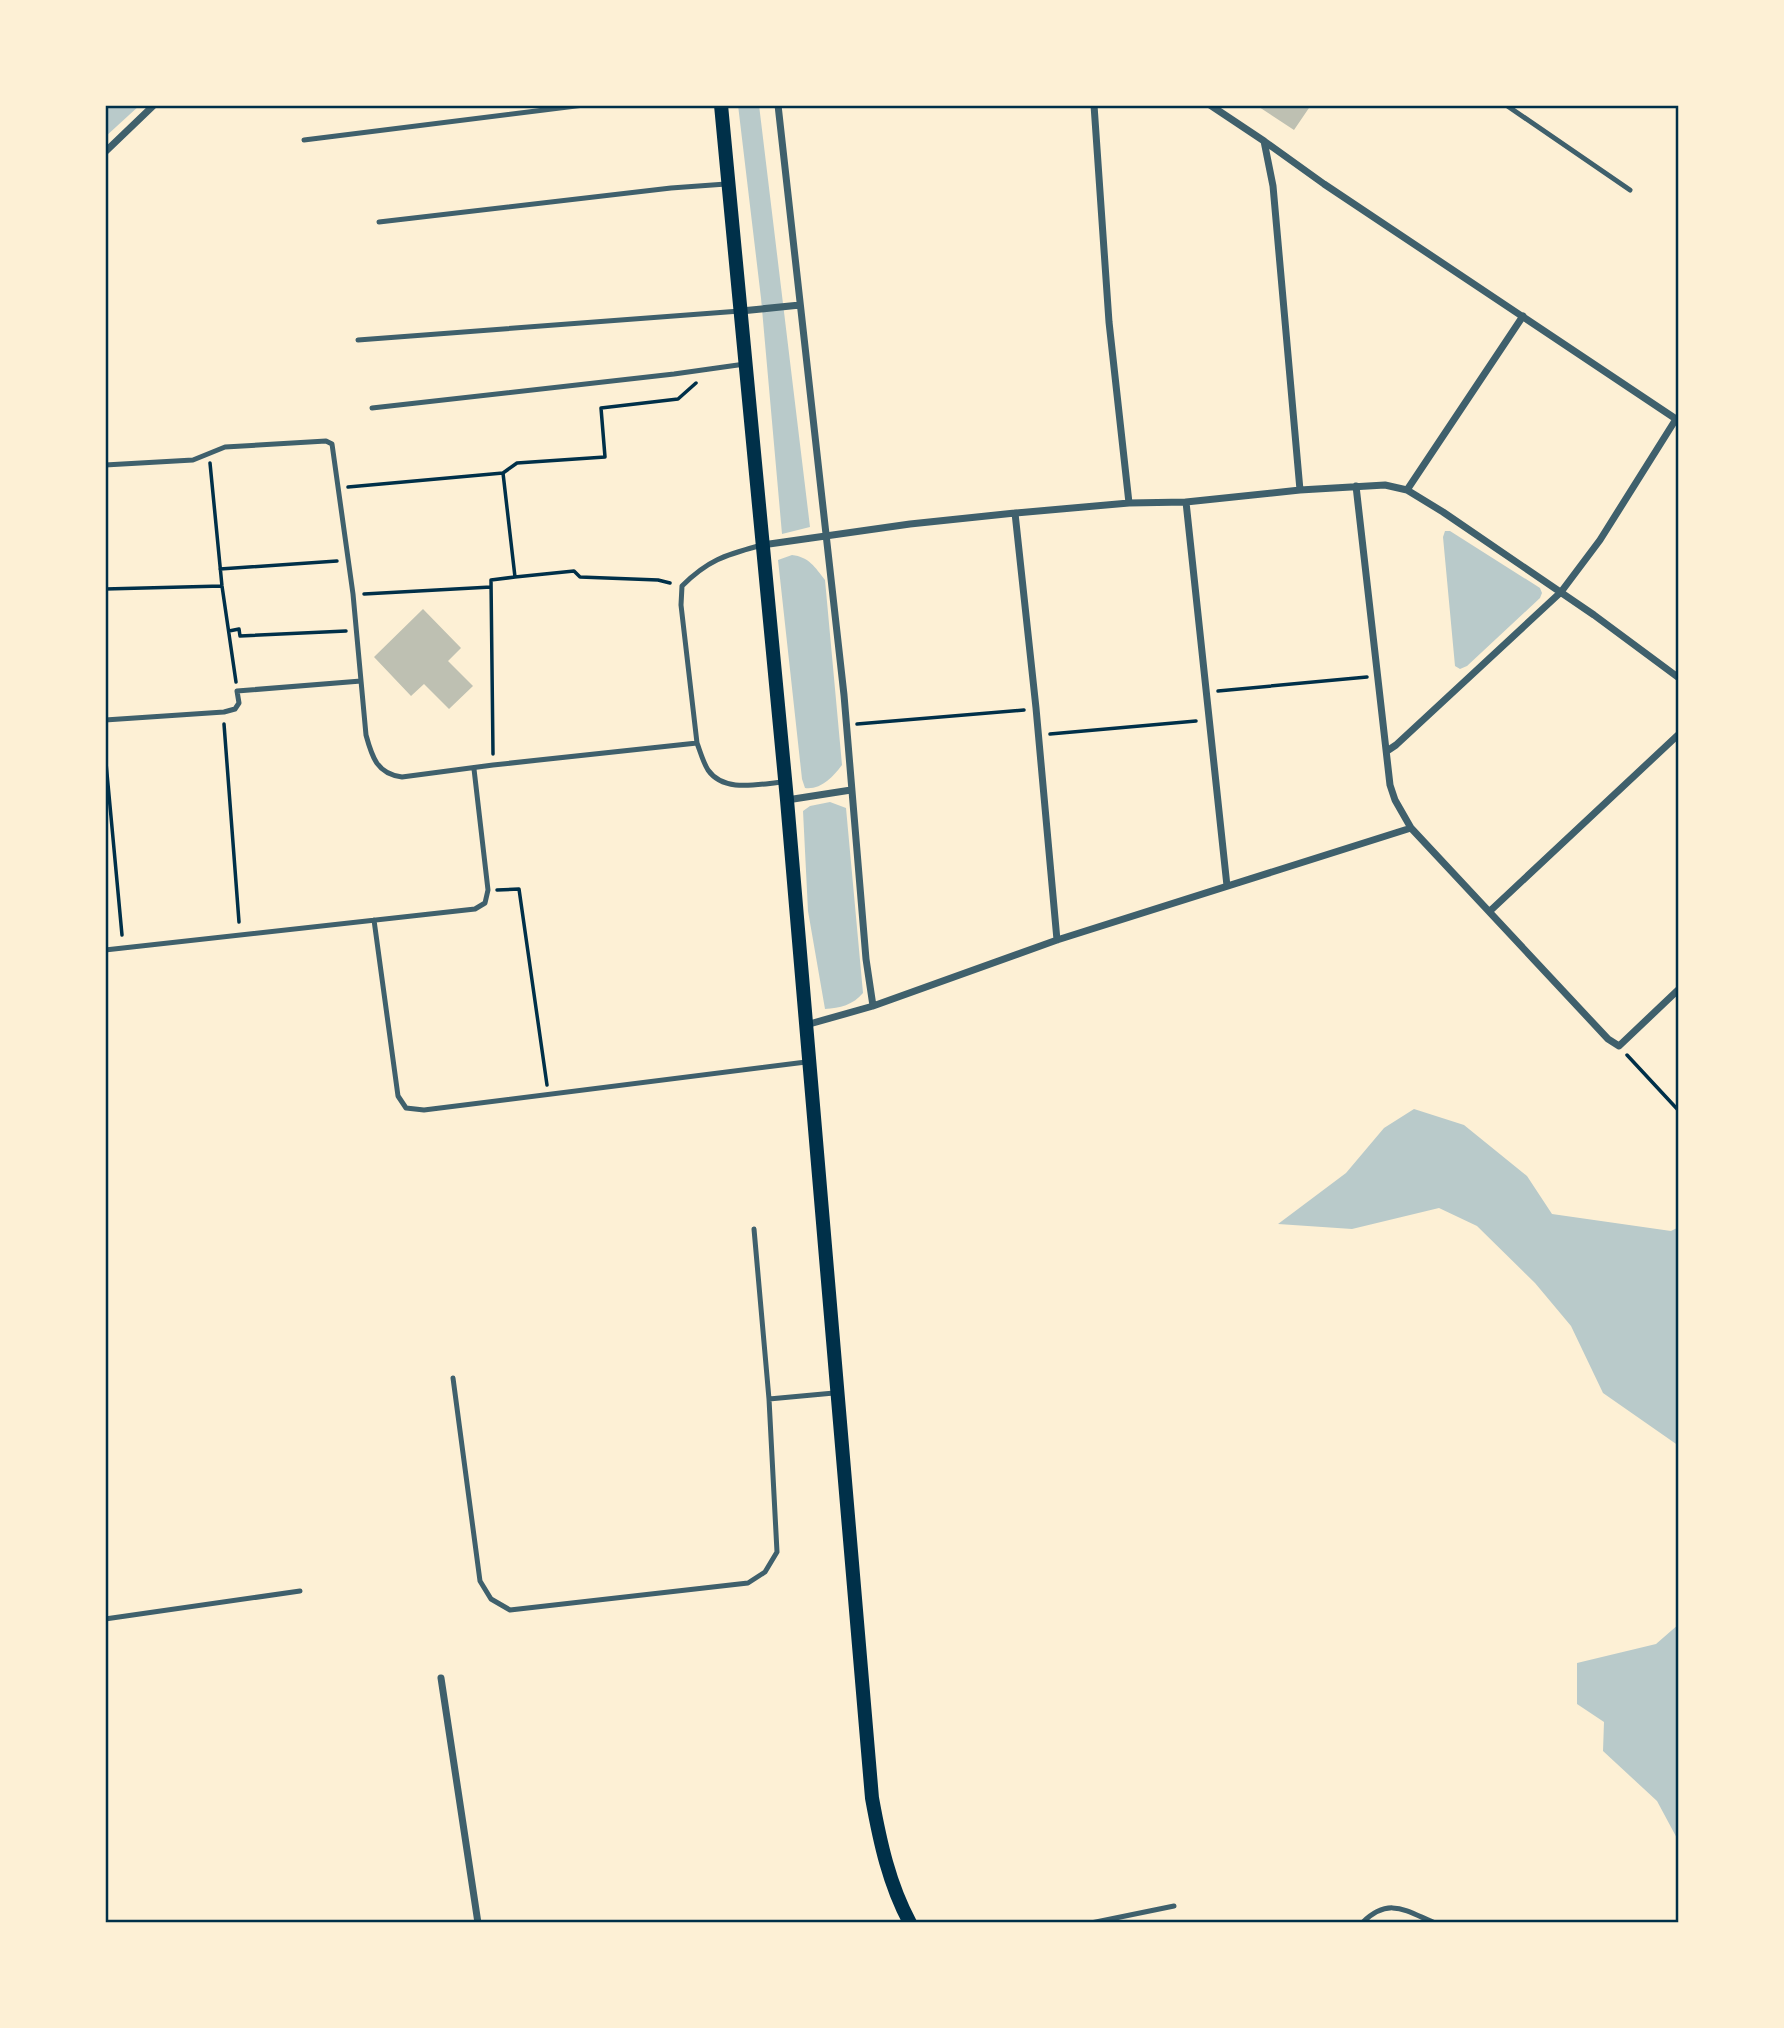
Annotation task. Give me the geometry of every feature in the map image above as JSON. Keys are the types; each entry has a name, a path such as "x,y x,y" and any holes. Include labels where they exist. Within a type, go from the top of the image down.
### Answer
{"main road":[{"path":"721,105 787,800 872,1798 883,1855 910,1923"}],"street":[{"path":"105,152 154,105"},
{"path":"778,105 847,724 866,959 873,1006"},
{"path":"1094,105 1109,322 1129,503"},
{"path":"1210,105 1678,420 1600,540 1561,592 1387,751"},
{"path":"1264,141 1273,186 1300,490"},
{"path":"740,311 800,305"},
{"path":"1407,489 1523,316"},
{"path":"762,545 911,524 1015,513 1385,485 1407,489 1561,592 1679,678"},
{"path":"1356,486 1390,785 1411,828 1608,1039 1619,1046 1679,989"},
{"path":"1186,502 1227,886"},
{"path":"1015,513 1058,940"},
{"path":"1490,911 1679,734"},
{"path":"787,800 851,790"},
{"path":"806,1025 873,1006 1058,940 1411,828"},
{"path":"441,1678 478,1923"}],"lane":[{"path":"304,140 584,105"},
{"path":"1506,105 1630,190"},
{"path":"379,222 671,188 729,184"},
{"path":"358,340 740,311"},
{"path":"372,408 745,364"},
{"path":"105,466 193,460 225,447 326,440 332,444 353,594 366,735 371,754 390,776 402,777 697,743"},
{"path":"762,545 721,556 694,574 682,586 681,605 697,743 708,769 729,785 785,782"},
{"path":"105,720 223,712 234,709 239,703 237,691 361,681"},
{"path":"105,950 475,909 485,903 488,890 474,769"},
{"path":"374,920 398,1096 406,1108 424,1110 810,1062"},
{"path":"453,1378 480,1581 491,1599 510,1611 748,1583 765,1572 777,1552 769,1399 754,1229"},
{"path":"769,1399 838,1393"},
{"path":"105,1619 300,1591"},
{"path":"1091,1923 1174,1906"},
{"path":"1362,1923 1372,1913 1398,1907 1435,1923"}],"path":[{"path":"338,488 503,472 517,463 605,457 601,408 678,399 711,369"},
{"path":"209,454 222,586 237,691"},
{"path":"503,472 514,577"},
{"path":"220,569 349,560"},
{"path":"493,765 491,580 574,571 580,577 658,580 682,586"},
{"path":"105,589 222,586"},
{"path":"353,594 491,587"},
{"path":"229,632 239,629 240,636 357,631"},
{"path":"1206,693 1376,676"},
{"path":"847,724 1036,708"},
{"path":"223,712 240,936"},
{"path":"1039,735 1208,719"},
{"path":"105,752 123,948"},
{"path":"488,890 519,889 548,1094"},
{"path":"1619,1046 1679,1111"}],"shaded area":[{"path":"105,105 140,105 105,137"},
{"path":"738,105 759,105 810,527 782,534 761,298"},
{"path":"1445,531 1450,531 1540,588 1542,593 1540,598 1467,666 1460,669 1455,666 1443,537"},
{"path":"792,555 807,560 825,580 842,765 826,782 811,788 805,788 802,779 778,560"},
{"path":"830,802 846,808 863,993 846,1005 825,1009 808,911 803,811 810,806"},
{"path":"1414,1109 1464,1125 1527,1176 1552,1214 1671,1231 1679,1227 1679,1446 1603,1393 1571,1326 1535,1283 1477,1226 1439,1208 1352,1229 1278,1224 1346,1173 1384,1128"},
{"path":"1679,1624 1679,1842 1657,1801 1603,1751 1604,1722 1577,1704 1577,1663 1656,1644"}],"building":[{"path":"1256,105 1311,105 1294,130"},
{"path":"423,609 461,648 448,661 473,686 449,709 424,684 411,696 374,657"}]}
